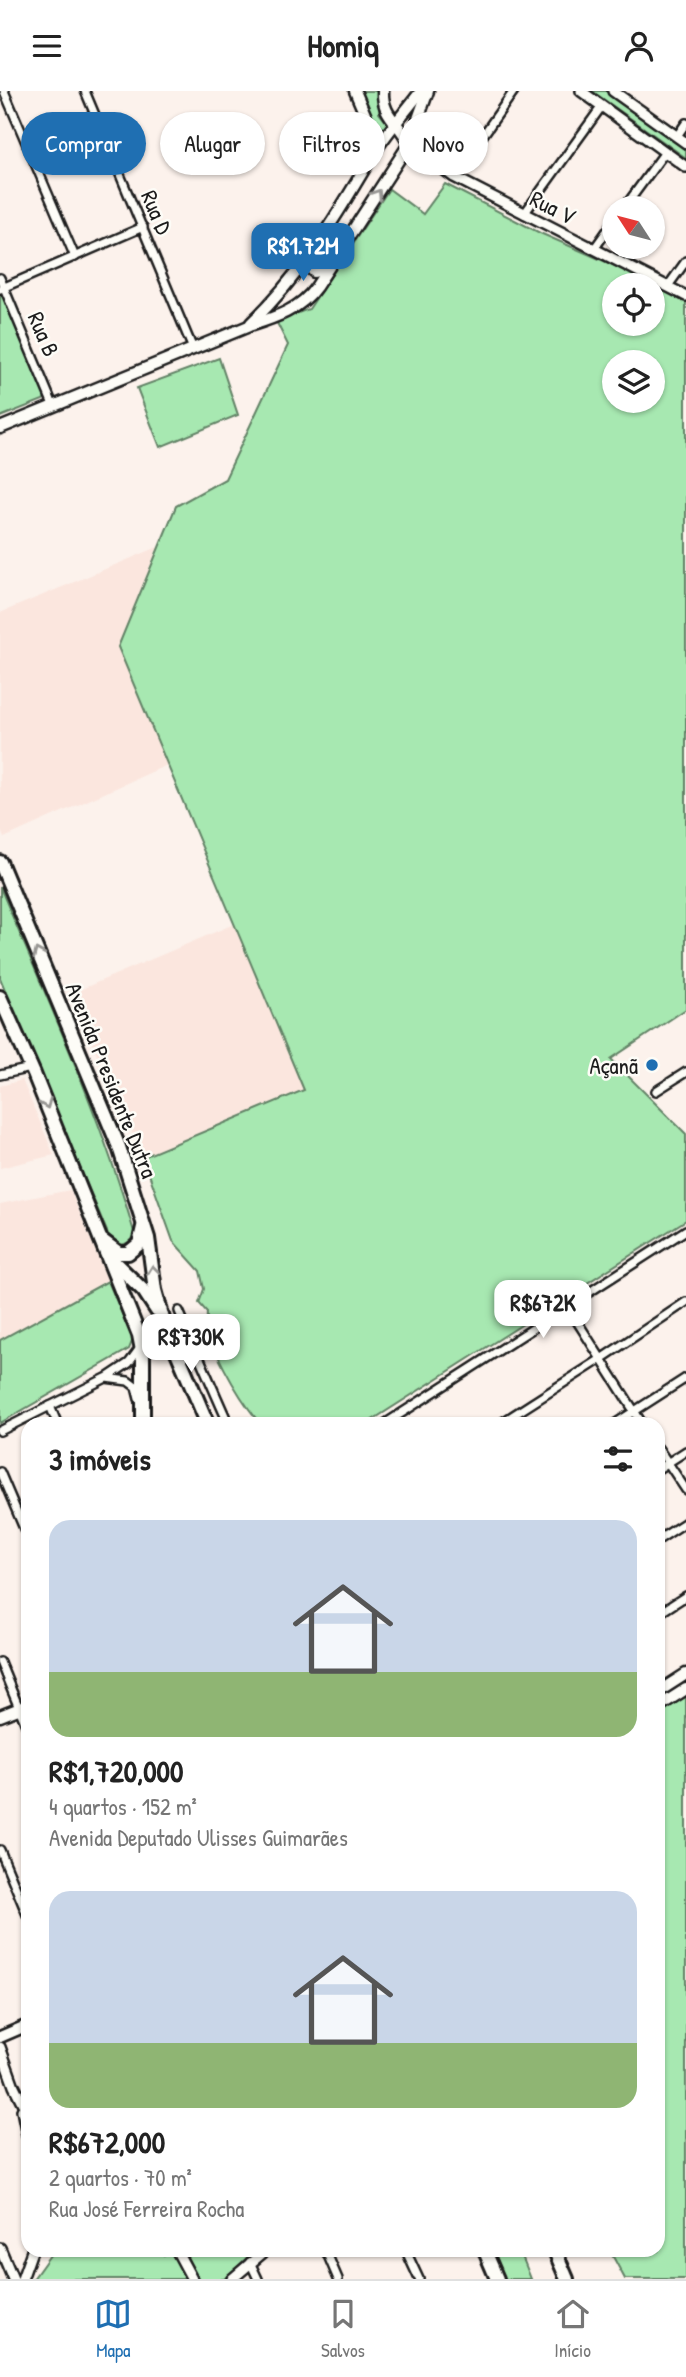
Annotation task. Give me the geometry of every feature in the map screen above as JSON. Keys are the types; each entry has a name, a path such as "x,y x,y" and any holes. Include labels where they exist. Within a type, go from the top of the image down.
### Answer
{"highway":[{"name":"Avenida Presidente Dutra","path":"0,862 119,1147 144,1221 163,1319"},
{"name":"Avenida Presidente Dutra","path":"0,997 106,1254 144,1291 163,1319 205,1417"},
{"path":"100,1238 119,1253 128,1253 137,1248 141,1241 144,1221"},
{"path":"106,1254 141,1344 142,1417"},
{"path":"488,2257 498,2279"},
{"path":"558,2257 567,2277"}],"main road":[{"path":"355,91 364,112"},
{"path":"383,91 386,112 399,126"},
{"path":"385,139 421,91"},
{"path":"420,112 428,91"},
{"path":"0,428 248,326 274,318 302,302 309,296 399,159"},
{"path":"248,326 264,311 308,257 337,216 360,175"},
{"path":"308,257 309,267 313,272 327,269"},
{"path":"665,1688 686,1674"},
{"path":"665,1702 686,1689"},
{"path":"0,1716 21,1708"},
{"path":"0,2037 21,2028"}],"street":[{"path":"4,91 75,257"},
{"name":"Rua D","path":"85,91 193,349"},
{"path":"454,177 514,91"},
{"path":"581,91 686,167"},
{"path":"613,91 686,143"},
{"path":"524,214 602,106"},
{"path":"677,137 686,123"},
{"path":"633,196 665,152"},
{"name":"Rua V","path":"451,175 686,296"},
{"path":"2,288 143,227"},
{"path":"594,249 602,238"},
{"path":"668,286 686,261"},
{"name":"Rua B","path":"0,278 53,405"},
{"path":"0,1075 31,1068"},
{"path":"656,1091 686,1072"},
{"path":"396,1417 686,1230"},
{"path":"510,1417 686,1302"},
{"path":"568,1307 637,1417"},
{"path":"179,1311 225,1417"},
{"path":"28,1417 106,1378 129,1363 136,1356 141,1344"},
{"path":"106,1378 121,1378 136,1387 142,1417"},
{"path":"625,1417 686,1378"},
{"path":"50,1406 55,1417"},
{"path":"0,1431 21,1420"},
{"path":"665,1465 686,1451"},
{"path":"665,1458 686,1490"},
{"path":"0,1472 21,1522"},
{"path":"665,1536 686,1522"},
{"path":"665,1610 686,1596"},
{"path":"0,1663 21,1702"},
{"path":"0,1850 21,1900"},
{"path":"0,2047 21,2101"},
{"path":"0,2248 13,2279"},
{"path":"22,2279 30,2257"},
{"path":"27,2268 35,2257"},
{"path":"180,2257 192,2279"},
{"path":"232,2279 257,2257"},
{"path":"329,2257 338,2279"},
{"path":"409,2257 419,2279"},
{"path":"250,2262 258,2279"}],"shaded area":[{"path":"158,547 118,646 167,765 4,838 0,829 0,613"},
{"path":"234,924 304,1090 143,1157 70,994"},
{"path":"22,1080 54,1155 0,1168 0,1086"},
{"path":"70,1190 108,1281 0,1340 0,1204"}],"green space":[{"path":"357,91 379,91 379,112 366,112"},
{"path":"592,91 611,91 686,144 686,158"},
{"path":"445,184 540,233 630,273 602,273 602,336 665,336 665,290 686,300 686,1009 611,1059 686,1134 686,1220 377,1417 255,1417 233,1384 217,1353 211,1338 207,1312 199,1303 204,1289 200,1271 173,1241 143,1157 304,1090 118,647 176,506 225,479 288,345 276,321 309,309 389,189 423,214"},
{"path":"0,294 5,295 46,396 43,400 0,417"},
{"path":"219,358 238,415 160,447 137,388"},
{"path":"0,887 105,1144 134,1232 130,1241 125,1244 116,1244 108,1234 0,978"},
{"path":"108,1281 133,1339 129,1349 0,1423 0,1340"},
{"path":"686,1694 686,2279 625,2279 613,2257 665,2257 665,1708"},
{"path":"49,2257 248,2257 224,2279 33,2279"},
{"path":"487,2257 522,2257 531,2279 497,2279"}],"place":[{"name":"Açanã","path":"652,1065"}]}
